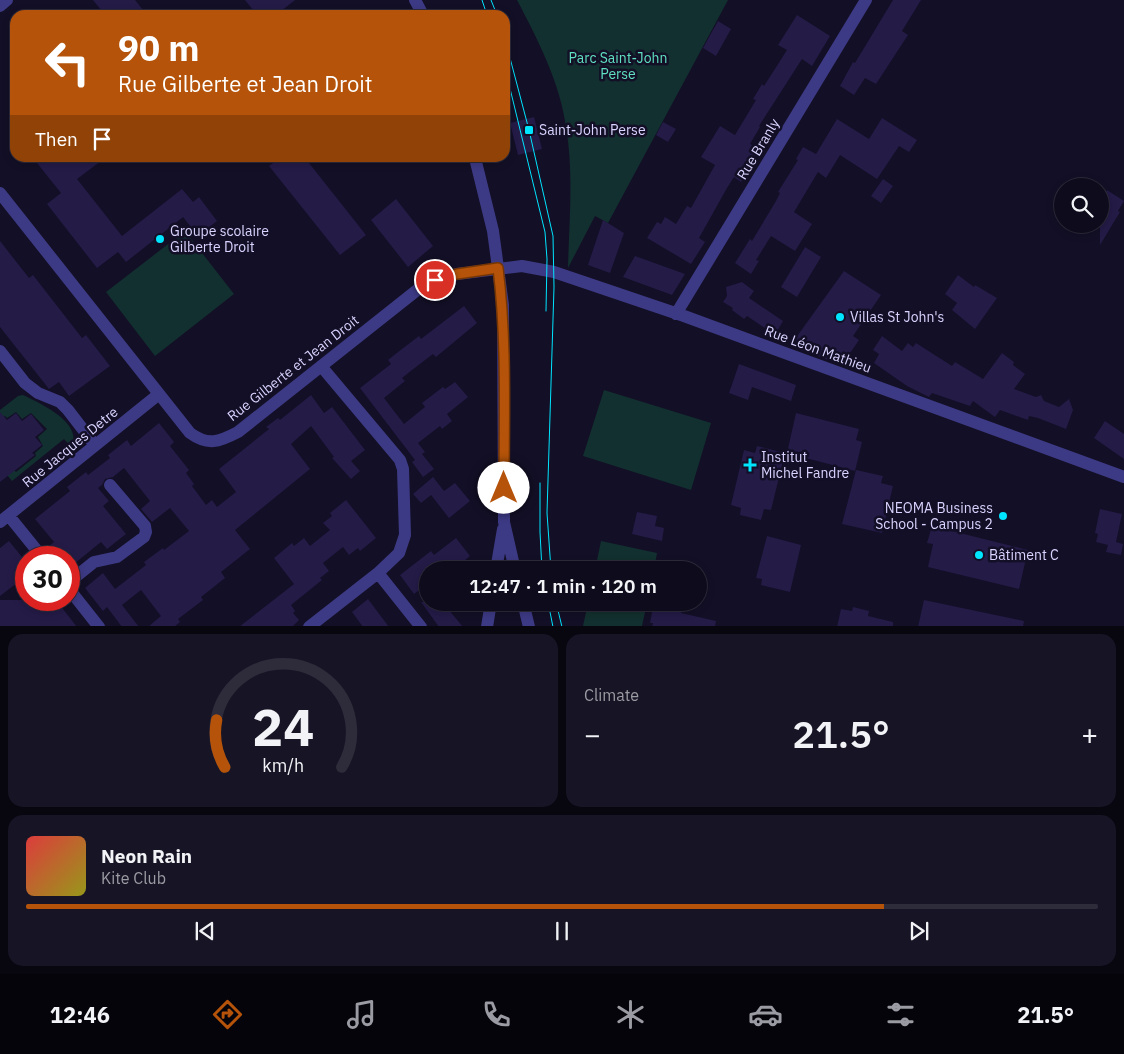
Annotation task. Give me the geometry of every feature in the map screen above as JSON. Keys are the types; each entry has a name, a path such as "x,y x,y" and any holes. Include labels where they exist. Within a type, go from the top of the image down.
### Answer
{"street":[{"path":"0,6 7,0"},
{"name":"Rue Branly","path":"676,314 866,0"},
{"path":"476,162 493,231 503,306 504,522 498,561"},
{"name":"Rue Gilberte et Jean Droit","path":"0,193 190,433 199,439 209,442 223,440 238,432 426,284 445,277 498,268"},
{"name":"Rue Léon Mathieu","path":"498,268 522,266 554,272 676,314 1124,477"},
{"path":"0,352 25,383 38,393 60,402 95,445"},
{"path":"310,626 378,573 399,553 404,535 403,469 400,460 321,366"},
{"name":"Rue Jacques Detre","path":"4,519 159,394"},
{"path":"80,573 94,562 118,557 144,537 146,532 145,526 110,485"},
{"path":"4,519 31,546"},
{"path":"504,522 513,561"},
{"path":"378,573 421,626"},
{"path":"80,603 99,626"},
{"path":"486,626 488,611"},
{"path":"525,611 529,626"}],"green space":[{"name":"Parc Saint-John Perse","path":"517,0 728,0 608,223 595,216 568,268 570,162 563,111 547,62"},
{"path":"185,231 234,294 155,356 106,292"},
{"path":"604,390 711,423 691,490 583,456"},
{"path":"23,395 58,415 72,430 74,439 72,448 64,439 12,481 0,466 7,462 16,472 36,456 35,453 43,446 38,437 47,429 31,413 22,419 16,412 0,420 0,410 18,396"},
{"path":"601,541 657,553 656,561 597,561"},
{"path":"586,611 645,611 642,626 583,626"}],"building":[{"path":"93,0 135,0 143,10 101,10"},
{"path":"245,0 295,0 282,10 253,10"},
{"path":"893,0 921,0 902,31 908,35 876,84 865,78 854,95 840,86 853,62 855,63"},
{"path":"797,15 830,36 812,66 802,59 759,126 750,144 761,150 741,182 734,177 727,188 699,238 705,242 691,264 647,238 657,222 661,224 665,217 676,224 687,206 691,208 715,165 701,157 720,126 735,135 756,100 753,99 762,84 764,86 787,50 778,45"},
{"path":"718,21 731,29 716,56 703,48"},
{"path":"534,117 542,149 518,155 510,123"},
{"path":"882,118 917,140 909,152 899,146 877,179 840,155 826,178 818,172 794,212 812,224 795,251 771,236 756,260 759,261 751,274 735,263 750,239 752,241 776,201 780,193 778,192 798,160 796,159 803,147 816,154 837,119 869,139"},
{"path":"663,122 676,129 668,142 656,135"},
{"path":"100,162 77,179 122,236 182,189 193,202 199,197 217,221 198,236 183,217 126,262 118,252 97,268 47,204 61,193 37,163"},
{"path":"274,162 308,162 366,235 340,255 269,166"},
{"path":"883,179 893,186 881,203 871,196"},
{"path":"1109,191 1124,201 1118,211 1120,212 1109,230"},
{"path":"396,199 433,246 408,267 371,220"},
{"path":"603,220 624,233 610,273 588,265"},
{"path":"1100,233 1107,233 1100,245"},
{"path":"0,241 29,278 33,275 82,338 86,335 110,366 69,396 59,382 49,389 0,327"},
{"path":"805,247 821,257 797,297 781,287"},
{"path":"635,256 685,274 672,295 623,277"},
{"name":"Villas St John's","path":"844,271 881,295 853,336 859,340 842,365 790,346"},
{"path":"958,275 974,287 975,285 997,298 975,329 952,310 957,303 945,294"},
{"path":"742,282 754,291 749,298 783,321 775,335 747,316 744,319 732,310 733,308 723,302 727,296 726,287"},
{"path":"464,306 477,323 436,357 433,354 402,378 405,381 384,398 404,424 425,407 422,403 443,387 445,389 455,382 468,397 447,414 452,421 442,429 440,426 418,443 425,452 422,454 434,469 423,477 412,462 415,460 360,388 391,364 388,360 398,352 419,336 421,339"},
{"path":"882,336 902,351 908,343 913,347 916,343 952,366 955,362 983,379 1002,353 1025,374 1014,389 1036,397 1041,395 1044,401 1059,407 1069,399 1073,410 1066,429 1038,418 1029,416 1028,420 1000,410 995,417 973,401 970,406 932,393 929,397 907,386 874,363 879,354 873,350"},
{"path":"739,364 796,385 791,401 752,387 748,400 729,393"},
{"path":"311,395 324,413 332,407 365,450 351,461 360,471 351,479 332,458 334,457 311,426 291,444 310,469 235,530 250,549 221,572 225,578 201,597 203,600 178,619 180,622 175,626 149,626 161,616 141,590 122,605 138,626 121,626 107,607 103,611 85,588 103,573 115,589 146,565 144,562 189,531 170,508 152,522 141,509 150,501 124,468 113,477 105,479 98,488 109,501 103,506 126,534 107,549 101,542 80,559 80,546 49,546 54,542 35,519 70,491 67,487 86,472 88,475 110,458 108,455 127,440 131,446 159,423 174,442 170,446 189,470 186,473 194,484 192,486 206,505 212,500 217,507 236,492 219,469 269,429 266,427 278,418 280,420"},
{"path":"0,412 7,420 16,413 22,421 31,414 44,430 35,437 42,445 32,453 35,455 0,482"},
{"path":"796,413 859,429 856,440 862,442 855,471 787,453"},
{"path":"1105,421 1124,434 1124,459 1094,438"},
{"path":"757,446 785,453 771,510 764,509 761,520 740,515 741,508 731,505 744,450 755,453"},
{"path":"856,470 883,476 881,483 893,486 882,533 842,524"},
{"path":"433,477 444,491 455,483 470,501 449,518 431,495 421,503 413,494"},
{"path":"346,500 376,538 360,551 358,548 349,555 343,547 323,563 329,571 320,578 322,580 291,605 295,611 293,613 299,620 293,626 240,626 294,584 274,558 292,543 294,546 304,538 310,546 330,530 323,523 332,516 330,513"},
{"path":"1100,509 1122,514 1116,542 1123,544 1121,555 1106,552 1108,545 1096,542 1098,534 1095,533"},
{"path":"637,512 657,516 655,526 664,528 662,541 632,534"},
{"name":"Bâtiment C","path":"932,526 1028,550 1019,589 928,567 933,544 927,543"},
{"path":"767,536 801,545 790,592 761,585 762,579 756,578"},
{"path":"456,538 470,556 464,561 419,561 419,590 414,594 400,575 431,551 434,555"},
{"path":"9,541 15,548 15,584 0,596 0,548"},
{"path":"368,599 388,626 362,626 352,612"},
{"path":"0,600 15,600 15,611 65,611 76,626 0,626"},
{"path":"924,600 1024,621 1023,626 918,626"},
{"path":"853,607 869,611 868,616 893,622 893,626 837,626 841,609 852,611"},
{"path":"427,611 450,611 462,626 438,626"},
{"path":"652,611 681,611 681,613 716,621 715,626 652,626 653,623 650,623"}],"tram line":[{"path":"482,0 485,10"},
{"path":"491,0 495,10"},
{"path":"510,58 529,130 553,236 554,287 547,513 550,561"},
{"path":"510,88 545,232 547,259 546,311"},
{"path":"540,483 542,561"},
{"path":"550,611 553,626"},
{"path":"558,611 562,626"}],"place":[{"name":"Saint-John Perse","path":"529,130"},
{"name":"Groupe scolaire Gilberte Droit","path":"160,239"},
{"name":"Villas St John's","path":"840,317"},
{"name":"Institut Michel Fandre","path":"750,465"},
{"name":"NEOMA Business School - Campus 2","path":"1003,516"},
{"name":"Bâtiment C","path":"979,555"}],"route":[{"path":"435,280 457,274 498,268 503,306 504,339 504,488"}]}
